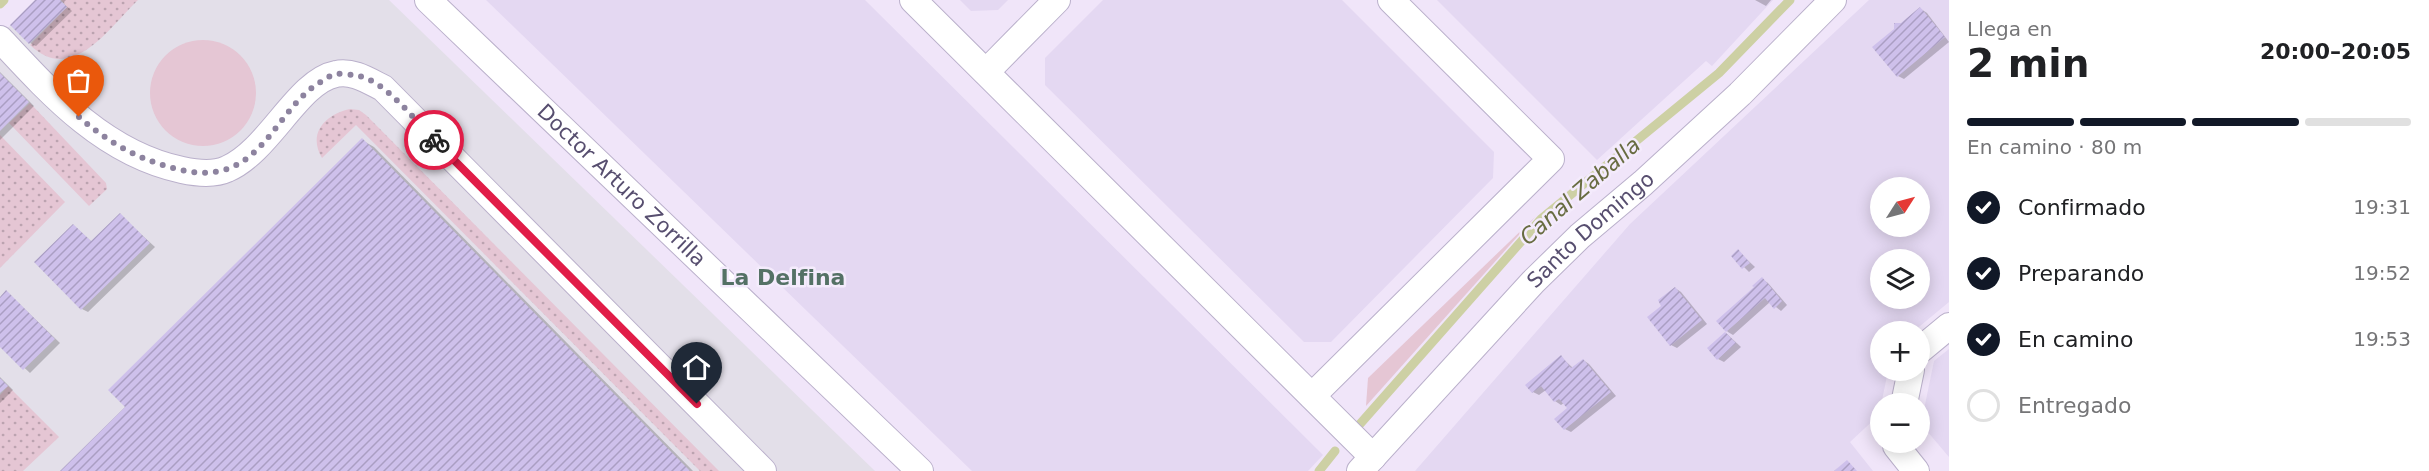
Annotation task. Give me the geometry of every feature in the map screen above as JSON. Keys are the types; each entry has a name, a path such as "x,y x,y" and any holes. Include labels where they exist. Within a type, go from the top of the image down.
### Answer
{"street":[{"name":"Doctor Arturo Zorrilla","path":"428,0 920,471"},
{"path":"913,0 1312,396 1367,464"},
{"path":"986,72 1057,0"},
{"path":"1312,396 1551,159 1391,0"},
{"name":"Santo Domingo","path":"1367,464 1533,282 1580,236 1643,183 1740,94 1833,0"},
{"path":"0,39 67,106 105,138 154,163 194,172 226,170 238,163 254,151 290,109 316,84 336,74 360,76 383,88 763,471"},
{"path":"1930,342 1949,326"},
{"path":"1902,453 1916,471"}],"shaded area":[{"path":"35,0 389,0 875,471 0,471 0,36"},
{"path":"61,0 138,0 102,38 75,56 60,59 45,56 30,45 67,7"},
{"path":"486,0 865,0 1323,455 1308,471 972,471"},
{"path":"960,0 1008,0 998,10 971,11"},
{"path":"1103,0 1342,0 1494,152 1493,178 1331,342 1304,342 1045,85 1045,58"},
{"path":"1437,0 1773,0 1712,66 1706,61 1597,160"},
{"path":"1869,0 1949,0 1949,302 1926,321 1870,321 1870,381 1886,381 1884,393 1870,393 1870,423 1850,442 1873,471 1415,471 1630,224"},
{"path":"203,40 223,44 241,55 252,73 256,93 252,113 241,131 223,142 203,146 183,142 165,131 154,113 150,93 154,73 165,55 183,44"},
{"path":"30,103 106,183 107,189 89,206 9,123"},
{"path":"350,109 359,110 366,115 719,471 700,471 356,125 322,158 317,140 321,126 333,115"},
{"path":"0,135 65,202 0,268"},
{"path":"1535,217 1366,406 1368,378"},
{"path":"1949,349 1949,457 1930,435 1930,393 1927,393 1934,361"},
{"path":"8,386 59,437 23,471 0,471 0,395"}],"building":[{"path":"35,0 60,0 67,7 29,44 10,25"},
{"path":"1920,7 1945,37 1897,77 1872,47 1894,29 1894,23 1901,23"},
{"path":"0,73 29,102 0,131"},
{"path":"362,138 690,471 60,471 125,407 108,390"},
{"path":"120,213 150,243 81,310 34,262 73,224 91,241"},
{"path":"1738,249 1750,263 1742,269 1731,256"},
{"path":"1762,277 1782,301 1774,309 1765,298 1726,332 1716,321"},
{"path":"1675,287 1702,320 1670,346 1647,317 1661,306 1658,300"},
{"path":"6,290 55,339 23,370 0,347 0,297"},
{"path":"1725,332 1736,343 1717,360 1707,348"},
{"path":"1561,355 1571,368 1583,359 1611,392 1564,430 1554,419 1567,408 1559,399 1554,402 1541,386 1532,393 1525,385"},
{"path":"0,378 8,386 0,393"},
{"path":"1847,460 1857,471 1834,471"}],"waterway":[{"path":"0,4 4,0"},
{"name":"Canal Zaballa","path":"1360,424 1541,219 1719,73 1790,0"},
{"name":"Canal Zaballa","path":"1319,471 1335,451"}],"way so far":[{"path":"79,117 105,138 154,163 194,172 212,173 226,170 254,151 273,132 298,100 316,84 336,74 360,76 383,88 434,140"}],"district":[{"name":"La Delfina","path":"783,277"}],"route":[{"path":"434,140 697,404"}]}
